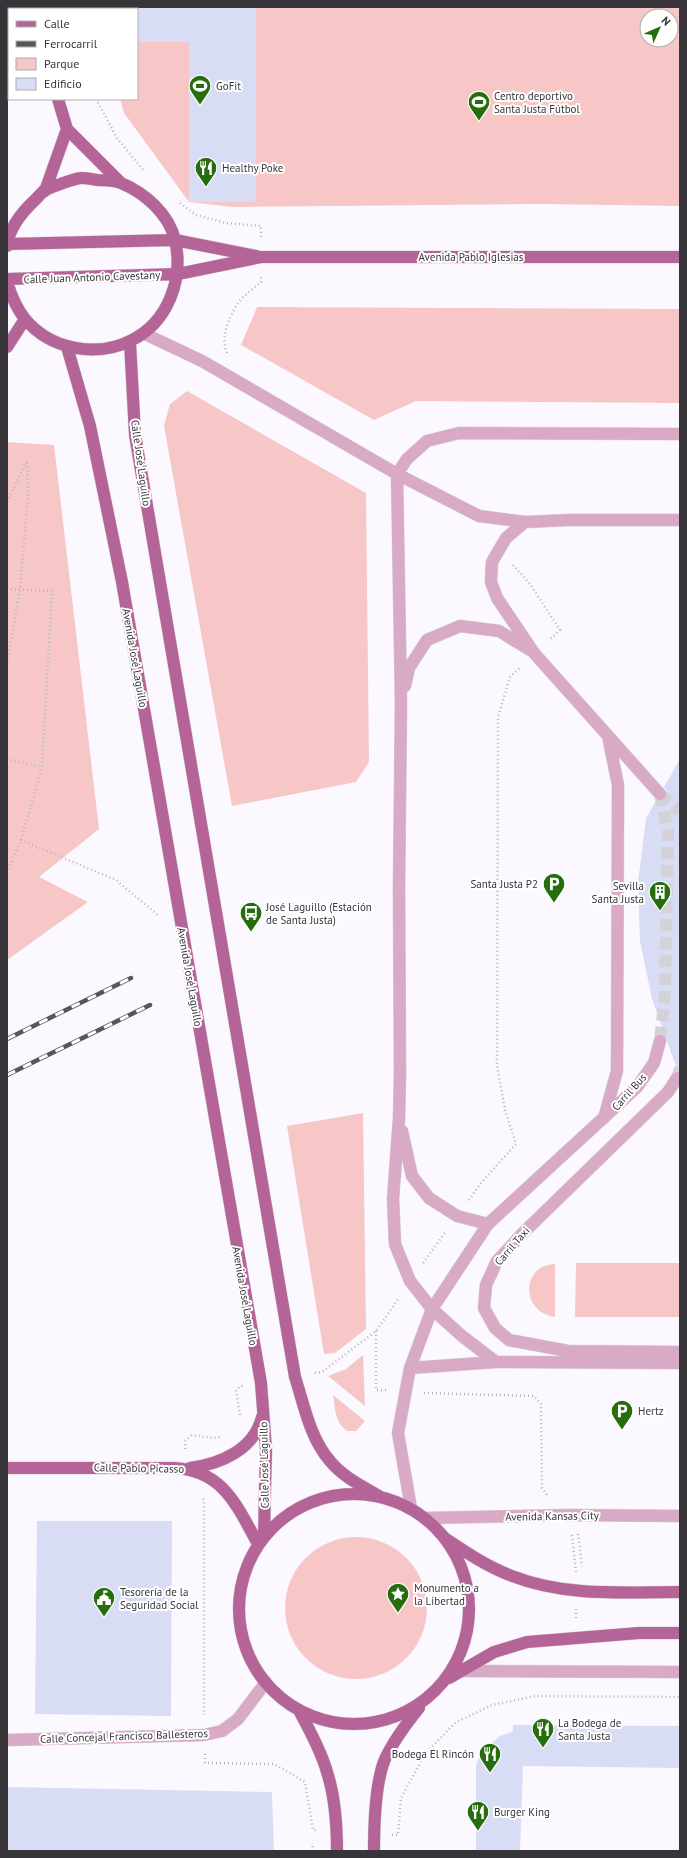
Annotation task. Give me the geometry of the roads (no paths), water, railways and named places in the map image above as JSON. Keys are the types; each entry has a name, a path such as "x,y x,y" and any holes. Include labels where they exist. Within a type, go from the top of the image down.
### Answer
{"main road":[{"path":"7,280 13,300 25,319 44,336 67,347 99,350 130,342 145,334 161,316 172,296 178,274 175,240 163,215 144,195 120,182 67,129 58,100"},
{"path":"45,191 67,129"},
{"path":"120,182 81,178 45,191 20,214 7,245 175,240 261,257"},
{"name":"Avenida Pablo Iglesias","path":"261,257 680,257"},
{"name":"Calle Juan Antonio Cavestany","path":"7,280 178,274 261,257"},
{"path":"7,347 25,319"},
{"name":"Calle José Laguillo","path":"130,342 135,435 293,1366 312,1430 320,1447 330,1462 349,1479 379,1496"},
{"name":"Avenida José Laguillo","path":"67,347 90,426 122,582 258,1372"},
{"name":"Calle José Laguillo","path":"258,1372 261,1383 266,1449 261,1539"},
{"path":"186,1468 206,1466 229,1456 242,1448 251,1440 260,1425 263,1412"},
{"name":"Calle Pablo Picasso","path":"7,1468 186,1468 200,1472 212,1478 225,1489 261,1539"},
{"path":"426,1700 407,1712 389,1719 366,1724 331,1722 299,1710 282,1700 266,1682 252,1662 242,1638 239,1614 240,1589 247,1566 261,1539 280,1519 295,1509 320,1498 340,1494 379,1496 411,1508 425,1518 445,1538 483,1563 533,1584 576,1592 680,1592"},
{"path":"374,1851 376,1796 385,1761 401,1731 453,1669 466,1640 469,1618 468,1596 459,1564 445,1538"},
{"path":"444,1681 494,1652 527,1642 638,1632 680,1632"},
{"path":"299,1710 314,1739 327,1771 334,1799 337,1851"}],"street":[{"path":"145,334 202,361 396,474 479,516 525,522 569,520 680,520"},
{"path":"496,1362 462,1336 432,1309 410,1281 395,1244 393,1199 399,1118 398,887 401,703 396,474 406,459 427,441 459,433 680,434"},
{"path":"525,522 506,538 492,562 491,582 497,598 534,653 660,794"},
{"path":"401,703 410,668 427,640 460,626 499,631 534,653"},
{"path":"604,1119 617,1071 618,785 608,736"},
{"name":"Carril Bus","path":"411,1508 398,1433 410,1368 432,1309 488,1224 604,1119 637,1087 654,1063 660,1041"},
{"name":"Carril Taxi","path":"677,1078 668,1092 496,1261 486,1285 484,1308 495,1328 509,1340 568,1351 680,1352"},
{"path":"399,1118 412,1176 429,1198 457,1216 488,1224"},
{"path":"410,1368 496,1362 680,1363"},
{"name":"Avenida Kansas City","path":"425,1518 571,1515 680,1516"},
{"path":"460,1671 680,1672"},
{"name":"Calle Concejal Francisco Ballesteros","path":"7,1740 204,1735 222,1731 238,1720 266,1682"}],"tunnel":[{"path":"660,794 668,831 665,993 660,1041"},
{"path":"660,794 680,812"},
{"path":"677,1078 680,1068"}],"railway":[{"path":"7,1039 131,978"},
{"path":"7,1075 150,1005"}],"place":[{"name":"GoFit","path":"200,106"},
{"name":"Centro deportivo Santa Justa Fútbol","path":"479,122"},
{"name":"Healthy Poke","path":"206,188"},
{"name":"Santa Justa P2","path":"554,904"},
{"name":"Sevilla Santa Justa","path":"660,912"},
{"name":"José Laguillo (Estación de Santa Justa)","path":"251,932"},
{"name":"Hertz","path":"622,1430"},
{"name":"Monumento a la Libertad","path":"398,1614"},
{"name":"Tesorería de la Seguridad Social","path":"104,1618"},
{"name":"La Bodega de Santa Justa","path":"543,1748"},
{"name":"Bodega El Rincón","path":"490,1774"},
{"name":"Burger King","path":"478,1832"}]}
